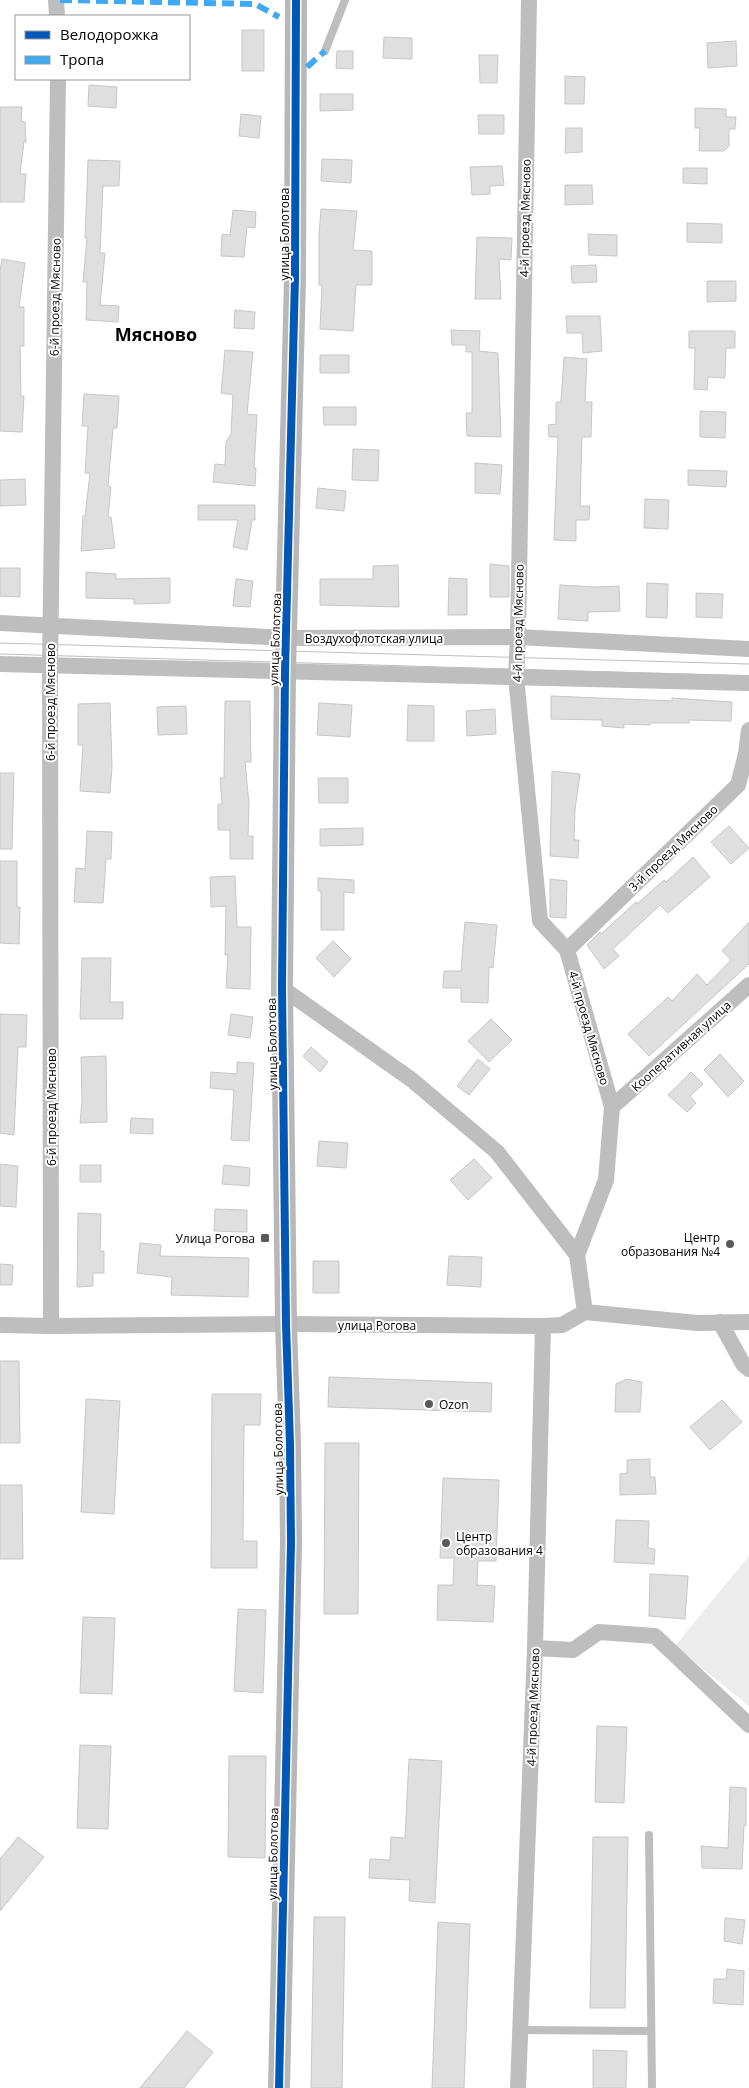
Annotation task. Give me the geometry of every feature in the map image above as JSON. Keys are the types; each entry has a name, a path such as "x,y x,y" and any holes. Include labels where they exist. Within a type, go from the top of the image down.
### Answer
{"street":[{"path":"56,0 57,15"},
{"name":"улица Болотова","path":"279,2088 291,1543 282,988 285,672 295,278 296,0"},
{"name":"4-й проезд Мясново","path":"529,0 516,677 540,921 567,950 612,1107 606,1180 577,1255 585,1312"},
{"name":"6-й проезд Мясново","path":"51,1326 50,625 58,80"},
{"name":"Воздухофлотская улица","path":"0,623 287,638 518,637 749,649"},
{"path":"0,664 749,683"},
{"name":"3-й проезд Мясново","path":"567,950 738,785 749,730"},
{"name":"Кооперативная улица","path":"612,1107 749,985"},
{"path":"282,988 412,1080 497,1152 577,1255"},
{"path":"585,1312 697,1323 749,1322"},
{"name":"улица Рогова","path":"0,1325 286,1324 543,1326 562,1325 585,1312"},
{"path":"720,1322 743,1364 749,1369"},
{"name":"4-й проезд Мясново","path":"518,2088 535,1648 543,1326"},
{"path":"535,1648 573,1650 598,1632 654,1636 749,1725"}],"lane":[{"path":"325,51 345,0"},
{"path":"649,1835 652,2088"},
{"path":"520,2030 651,2031"}],"shaded area":[{"path":"749,1556 749,1706 675,1646"}],"building":[{"path":"242,30 264,30 264,71 242,71"},
{"path":"384,37 412,38 412,59 383,58"},
{"path":"736,41 737,66 708,68 707,43"},
{"path":"337,51 353,51 353,69 336,68"},
{"path":"479,55 498,55 497,83 480,83"},
{"path":"565,76 585,77 584,104 565,104"},
{"path":"89,85 117,87 116,108 88,106"},
{"path":"320,94 353,94 353,110 320,111"},
{"path":"0,107 22,107 21,121 25,122 26,142 24,142 20,174 26,174 24,202 0,202"},
{"path":"695,108 726,109 726,117 736,117 735,129 729,129 729,146 724,151 699,151 700,128 695,128"},
{"path":"241,114 261,116 259,138 239,136"},
{"path":"478,115 504,115 504,134 479,134"},
{"path":"566,128 582,128 582,152 565,153"},
{"path":"322,159 352,160 351,183 321,181"},
{"path":"88,160 120,161 119,186 103,186 100,253 105,253 100,305 119,306 118,322 86,320 87,282 83,282 87,238 85,238"},
{"path":"502,166 504,185 490,186 490,194 472,195 470,167"},
{"path":"683,168 707,168 707,184 683,183"},
{"path":"565,185 592,185 593,204 565,205"},
{"path":"321,209 357,211 353,250 372,251 372,285 356,285 353,331 320,329 322,285 319,285 319,234"},
{"path":"233,210 256,212 255,228 247,227 244,257 221,256 222,234 230,235"},
{"path":"687,223 722,224 722,243 687,242"},
{"path":"588,234 617,235 617,256 589,255"},
{"path":"477,237 512,238 511,260 499,259 501,299 475,299"},
{"path":"2,259 25,263 19,307 24,307 24,346 20,346 21,396 24,396 22,432 0,431 0,271"},
{"path":"596,265 597,282 572,283 571,266"},
{"path":"707,281 736,281 736,301 707,302"},
{"path":"235,310 255,312 254,329 234,328"},
{"path":"566,316 600,316 602,351 583,353 582,333 567,333"},
{"path":"451,330 480,331 479,351 498,353 501,437 467,436 466,413 472,413 472,352 466,352 466,345 452,345"},
{"path":"689,331 735,331 735,348 726,348 725,378 708,377 707,390 694,389 695,348 689,348"},
{"path":"225,350 253,352 247,414 257,415 254,468 256,468 255,486 213,482 215,464 225,465 226,442 231,434 233,395 221,393"},
{"path":"320,355 349,355 349,373 320,373"},
{"path":"564,357 587,359 585,402 592,402 591,437 582,437 580,506 590,506 589,520 576,520 576,541 554,540 558,437 549,437 548,425 556,424 556,402 561,402"},
{"path":"84,394 119,396 117,428 113,428 108,486 111,487 108,517 111,517 115,548 81,551 83,516 85,516 90,473 85,473 88,426 82,426"},
{"path":"323,407 356,407 356,425 324,425"},
{"path":"700,411 726,412 725,438 700,437"},
{"path":"353,449 379,450 378,481 352,480"},
{"path":"475,463 502,465 500,494 475,493"},
{"path":"688,470 727,471 726,487 688,485"},
{"path":"25,479 26,505 0,506 0,480"},
{"path":"318,488 346,491 344,511 316,508"},
{"path":"645,499 669,500 668,529 644,528"},
{"path":"198,505 255,505 255,520 252,520 247,550 233,547 238,520 198,520"},
{"path":"490,564 509,566 509,597 490,597"},
{"path":"398,565 399,607 320,605 320,579 373,579 373,566"},
{"path":"0,568 20,568 20,597 0,596"},
{"path":"86,572 116,574 116,579 170,578 170,603 134,604 134,599 86,598"},
{"path":"449,578 467,579 467,615 448,615"},
{"path":"236,579 253,581 250,607 233,606"},
{"path":"647,583 668,584 667,618 646,617"},
{"path":"560,585 619,586 620,611 588,612 588,621 558,619"},
{"path":"696,593 723,594 722,618 696,617"},
{"path":"551,696 672,701 672,698 732,702 731,721 689,720 689,723 624,724 624,728 602,726 602,720 551,719"},
{"path":"225,701 250,701 251,762 245,762 249,804 248,836 253,836 253,859 230,859 230,830 218,830 218,804 222,804 220,778 224,778"},
{"path":"110,703 112,767 110,793 80,791 83,745 78,745 78,704"},
{"path":"319,703 352,705 350,737 317,735"},
{"path":"408,705 434,706 434,741 407,741"},
{"path":"186,706 187,734 158,735 157,707"},
{"path":"495,709 496,734 467,736 466,711"},
{"path":"552,771 580,774 575,809 574,840 579,840 578,858 550,856"},
{"path":"0,773 14,773 12,849 0,849"},
{"path":"318,778 348,778 348,803 319,803"},
{"path":"729,826 749,848 731,864 711,842"},
{"path":"363,828 363,845 320,846 320,829"},
{"path":"87,831 112,832 111,859 106,859 103,903 74,902 76,868 85,869"},
{"path":"693,857 710,877 668,913 660,905 613,949 619,956 604,969 587,945 636,902 637,904 664,880 666,882"},
{"path":"0,861 17,861 17,907 20,907 19,944 0,943"},
{"path":"235,876 237,927 251,927 250,989 226,988 228,955 225,955 226,906 211,907 210,877"},
{"path":"318,878 354,880 354,893 344,892 344,930 321,930 321,891 318,891"},
{"path":"550,879 567,881 566,918 550,917"},
{"path":"465,922 497,925 493,968 489,967 488,1003 461,1002 461,988 443,988 444,971 461,971"},
{"path":"749,922 749,964 649,1056 628,1034 668,997 672,1001 697,974 707,985 731,960 722,951"},
{"path":"333,941 351,959 334,977 316,958"},
{"path":"82,958 111,958 110,1002 123,1002 123,1019 80,1019"},
{"path":"0,1014 27,1015 26,1047 18,1047 14,1135 0,1133"},
{"path":"231,1014 253,1017 250,1038 228,1035"},
{"path":"491,1019 512,1040 489,1062 468,1041"},
{"path":"311,1047 328,1062 320,1072 303,1056"},
{"path":"720,1054 744,1081 728,1097 704,1070"},
{"path":"106,1056 107,1122 80,1123 82,1101 81,1057"},
{"path":"478,1059 490,1069 469,1095 457,1086"},
{"path":"237,1062 254,1063 249,1141 231,1140 234,1090 210,1088 211,1072 237,1074"},
{"path":"691,1072 703,1084 690,1096 696,1103 687,1112 668,1095"},
{"path":"131,1118 153,1119 153,1134 130,1133"},
{"path":"319,1141 348,1143 346,1168 317,1166"},
{"path":"474,1159 492,1178 468,1200 450,1180"},
{"path":"0,1164 18,1166 16,1207 0,1206"},
{"path":"80,1165 101,1165 101,1182 80,1182"},
{"path":"224,1165 250,1168 249,1186 222,1184"},
{"path":"215,1209 247,1210 247,1232 214,1231"},
{"path":"78,1213 101,1214 100,1251 104,1251 104,1273 93,1273 93,1286 77,1287"},
{"path":"140,1243 161,1245 160,1256 249,1258 248,1297 171,1295 172,1277 137,1273"},
{"path":"449,1256 482,1257 481,1287 447,1285"},
{"path":"313,1261 339,1261 339,1293 313,1293"},
{"path":"0,1264 13,1265 12,1285 0,1285"},
{"path":"0,1361 19,1361 20,1443 0,1443"},
{"path":"329,1377 492,1383 491,1412 328,1407"},
{"path":"627,1379 642,1382 640,1412 615,1412 616,1384"},
{"path":"212,1394 261,1394 260,1425 244,1425 243,1541 257,1541 257,1568 211,1568"},
{"path":"86,1399 120,1401 114,1514 81,1512"},
{"path":"722,1400 742,1422 710,1450 690,1427"},
{"path":"325,1443 359,1443 358,1614 324,1614"},
{"path":"650,1459 650,1477 655,1477 656,1494 620,1495 620,1474 627,1473 627,1460"},
{"path":"443,1478 499,1480 496,1561 478,1561 477,1585 495,1586 493,1622 437,1620 438,1585 453,1585 454,1558 440,1558"},
{"path":"0,1485 22,1485 23,1559 0,1559"},
{"path":"616,1520 649,1521 648,1548 655,1549 654,1564 614,1562"},
{"path":"650,1574 688,1576 685,1619 649,1616"},
{"path":"238,1609 266,1610 263,1693 234,1691"},
{"path":"83,1617 115,1618 112,1694 80,1693"},
{"path":"597,1726 627,1727 624,1803 595,1802"},
{"path":"80,1745 111,1746 108,1829 77,1828"},
{"path":"229,1756 266,1756 265,1858 228,1857"},
{"path":"409,1759 442,1761 435,1903 409,1901 410,1880 369,1878 370,1859 390,1860 391,1837 405,1838"},
{"path":"730,1787 746,1788 746,1826 744,1825 742,1869 702,1868 701,1846 728,1848"},
{"path":"18,1837 44,1857 0,1911 0,1859"},
{"path":"593,1837 628,1837 625,2008 590,2008"},
{"path":"314,1917 345,1917 342,2088 311,2088"},
{"path":"725,1918 745,1920 742,1944 724,1941"},
{"path":"438,1922 470,1924 464,2088 432,2088"},
{"path":"727,1969 744,1971 743,2005 713,2003 714,1979 726,1979"},
{"path":"187,2031 213,2052 184,2088 140,2088"},
{"path":"593,2050 627,2051 626,2088 593,2088"}],"tram line":[{"path":"0,643 749,664"},
{"path":"0,654 749,676"}],"marked path":[{"path":"60,0 255,4 279,17"},
{"path":"307,67 325,51"}],"cycle path":[{"path":"279,2088 291,1543 282,988 285,672 295,278 296,0"}],"place":[{"name":"Улица Рогова","path":"265,1238"},
{"name":"Центр образования №4","path":"730,1244"},
{"name":"Ozon","path":"429,1404"},
{"name":"Центр образования 4","path":"446,1543"}],"district":[{"name":"Мясново","path":"156,334"}]}
